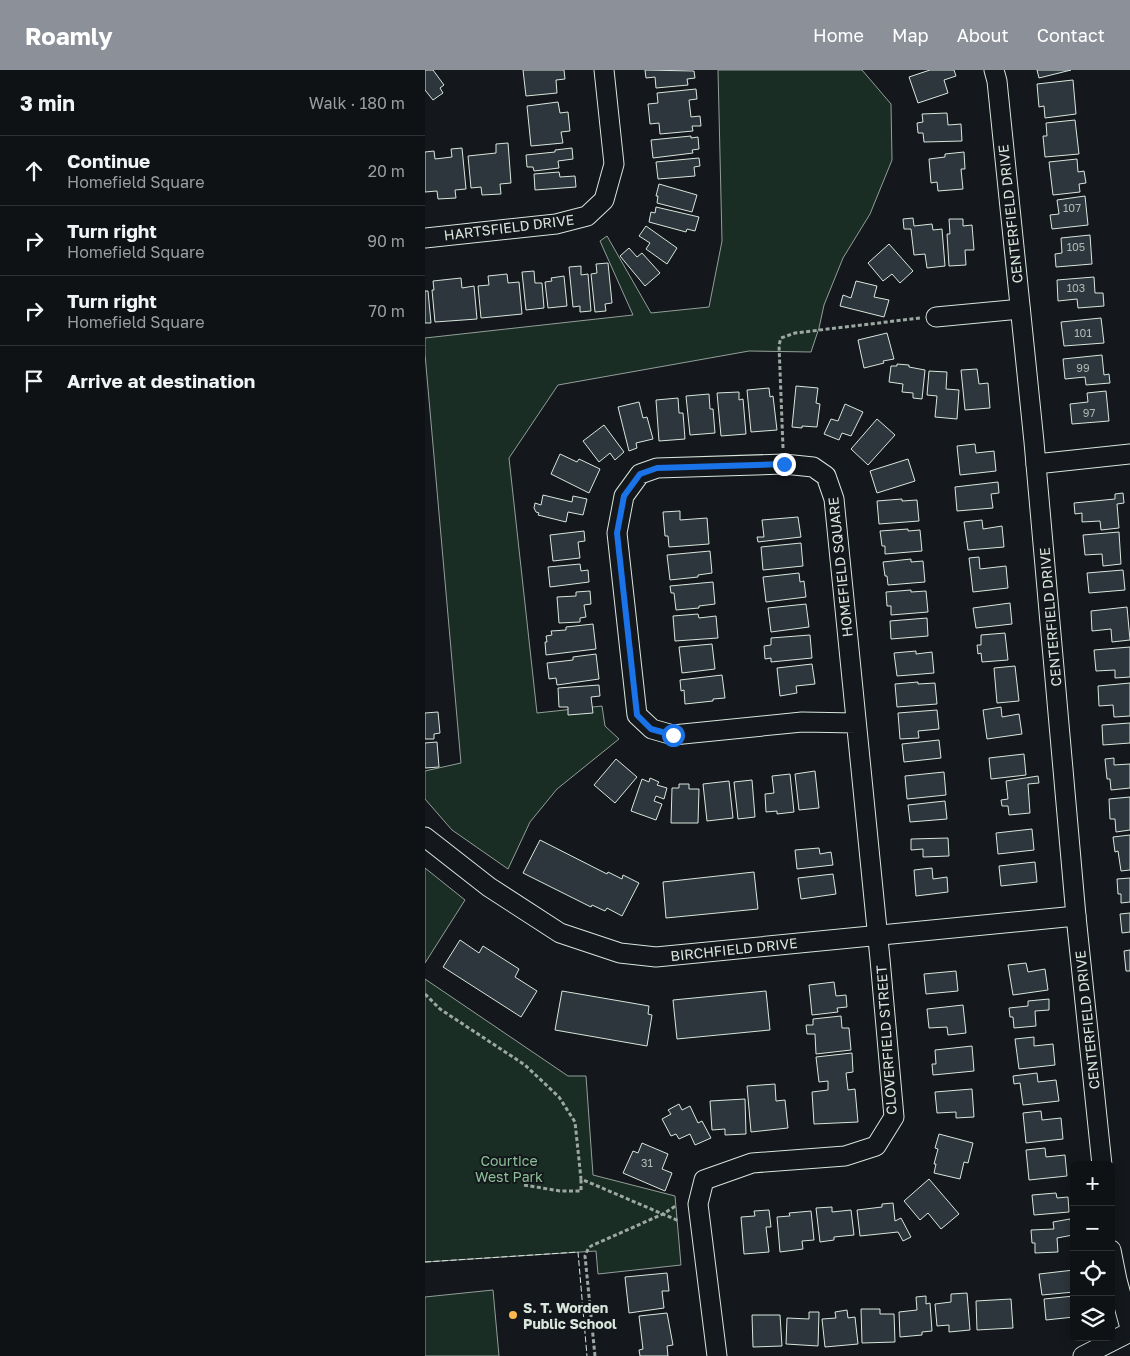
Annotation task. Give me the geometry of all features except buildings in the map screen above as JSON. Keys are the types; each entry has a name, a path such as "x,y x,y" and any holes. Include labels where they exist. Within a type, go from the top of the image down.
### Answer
{"street":[{"name":"HARTSFIELD DRIVE","path":"425,238 557,224 587,216 604,200 614,164 604,70"},
{"name":"CENTERFIELD DRIVE","path":"994,70 997,81 1036,464 1076,916 1102,1161"},
{"path":"935,317 1020,309"},
{"path":"1036,464 1130,454"},
{"name":"HOMEFIELD SQUARE","path":"856,723 802,722 673,735 651,729 637,715 617,533 624,496 640,474 657,468 784,464 813,467 827,476 834,499 878,935"},
{"name":"BIRCHFIELD DRIVE","path":"425,837 489,887 560,933 620,953 656,957 1076,916"},
{"name":"CLOVERFIELD STREET","path":"717,1356 697,1204 704,1180 752,1164 845,1156 876,1146 894,1117 878,935"},
{"path":"1111,1251 1130,1328"},
{"path":"1083,1356 1130,1332"}],"path":[{"path":"784,464 779,345 781,338 795,333 935,317"},
{"path":"425,994 440,1009 525,1065 559,1096 575,1122 581,1191 560,1192 525,1186"},
{"path":"581,1179 679,1221"},
{"path":"595,1356 585,1256 588,1249 663,1214 677,1205"}],"green space":[{"path":"718,70 862,70 891,104 892,160 870,214 843,258 824,305 811,352 749,351 558,385 509,458 537,713 602,706 605,726 619,739 557,789 530,822 508,869 452,830 425,799 425,771 461,763 425,338 633,315 600,241 607,236 651,313 709,307 722,241"},
{"path":"425,868 465,900 425,963"},
{"name":"Courtice West Park","path":"425,979 568,1076 586,1076 593,1175 675,1196 681,1265 598,1274 596,1251 425,1262"},
{"path":"493,1290 499,1356 425,1356 425,1297"}],"fence":[{"path":"425,1262 578,1252 587,1356"}],"place":[{"name":"S. T. Worden Public School","path":"513,1315"}],"route":[{"path":"673,735 651,729 637,715 617,533 624,496 640,474 657,468 784,464"}]}
